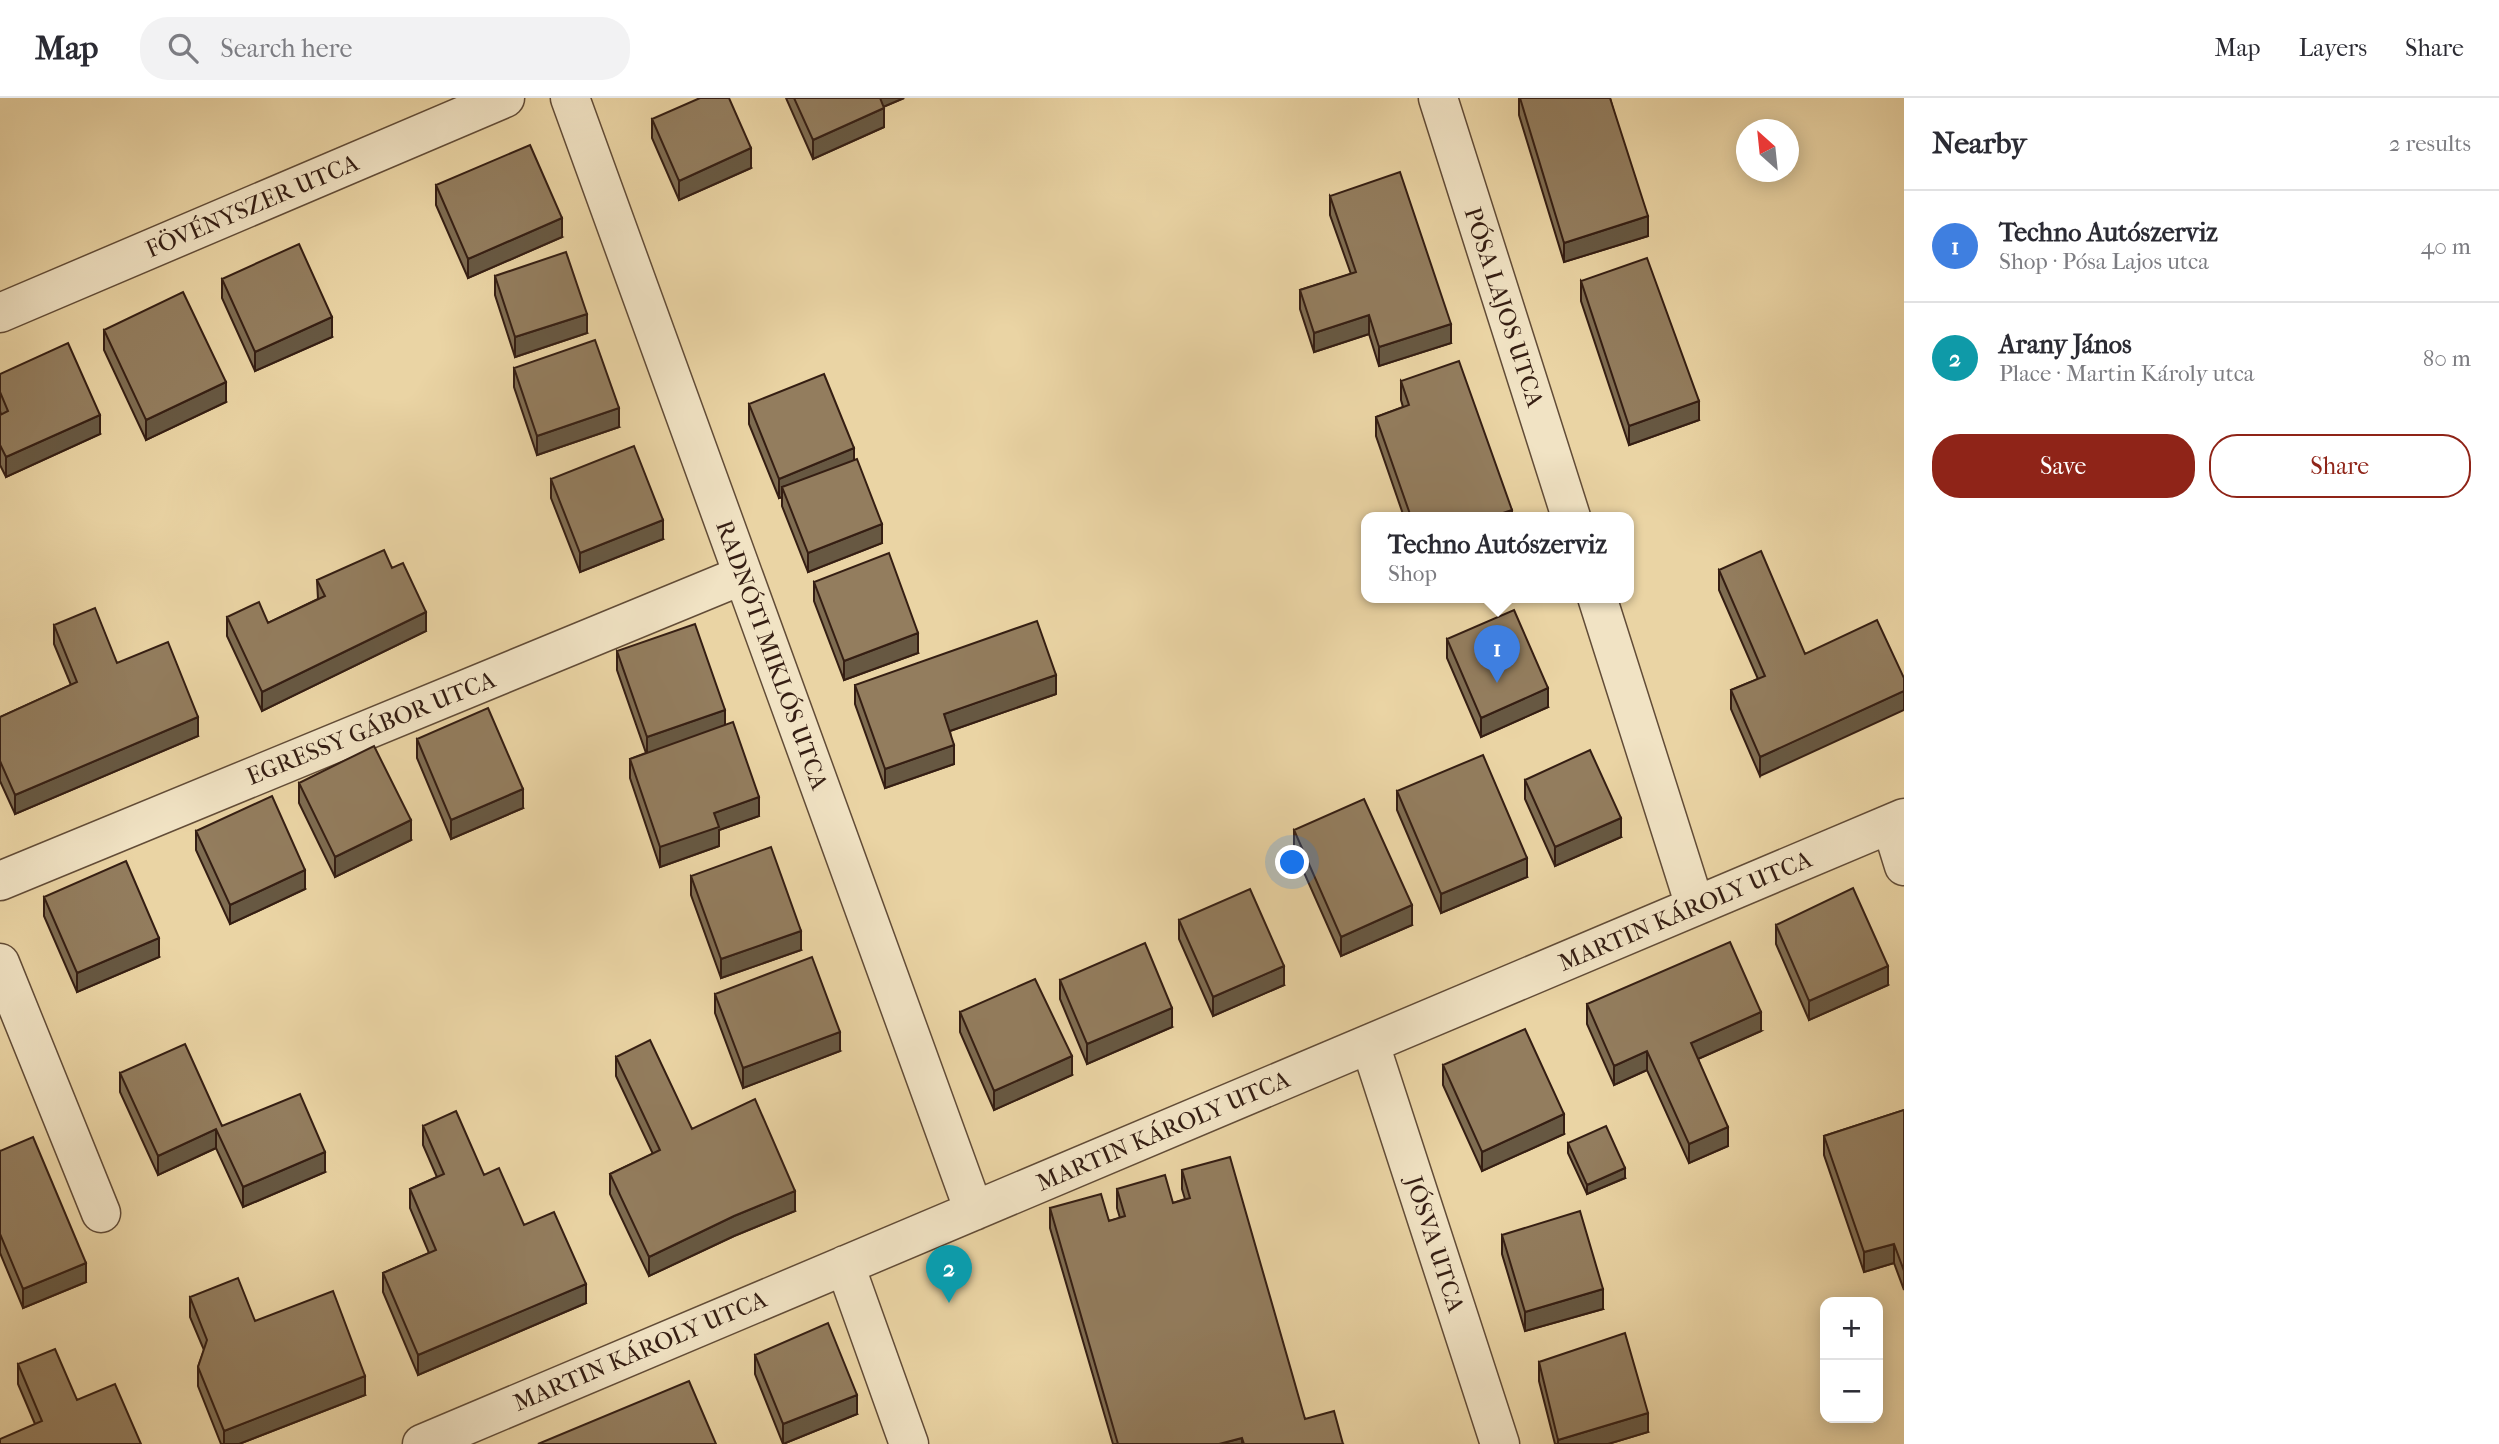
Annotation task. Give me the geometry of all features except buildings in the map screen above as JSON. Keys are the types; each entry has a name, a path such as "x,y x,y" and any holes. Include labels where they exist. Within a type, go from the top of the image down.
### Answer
{"street":[{"name":"FÖVÉNYSZER UTCA","path":"0,313 505,98"},
{"name":"RADNÓTI MIKLÓS UTCA","path":"570,98 974,1211"},
{"name":"PÓSA LAJOS UTCA","path":"1438,98 1569,512"},
{"name":"EGRESSY GÁBOR UTCA","path":"0,881 743,575"},
{"path":"1599,603 1695,906"},
{"name":"MARTIN KÁROLY UTCA","path":"422,1444 1898,821"},
{"path":"1898,821 1904,866"},
{"path":"0,963 101,1213"},
{"name":"JÓSVA UTCA","path":"1370,1044 1500,1444"},
{"path":"845,1265 909,1444"}],"place":[{"name":"Techno Autószerviz","path":"1497,683"},
{"name":"Arany János","path":"949,1303"}]}
